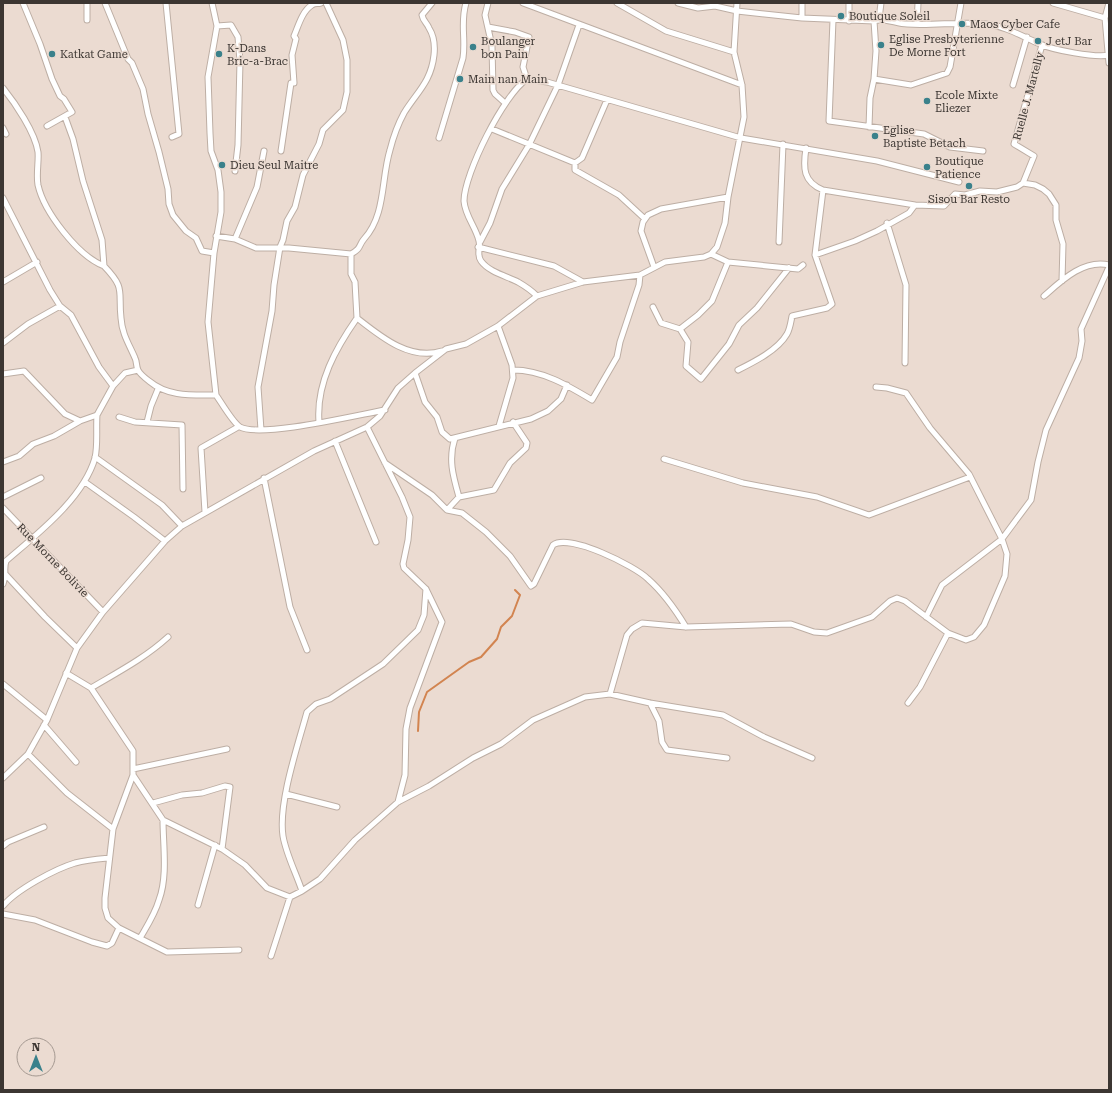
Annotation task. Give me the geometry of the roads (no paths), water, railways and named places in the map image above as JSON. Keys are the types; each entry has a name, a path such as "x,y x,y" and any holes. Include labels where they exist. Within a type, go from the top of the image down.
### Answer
{"street":[{"path":"23,3 60,96 64,98 72,112 47,126"},
{"path":"87,3 87,20"},
{"path":"105,3 128,59 132,63 143,89 151,128 159,152 168,189 169,204 174,215 186,231 196,238 202,250 214,253"},
{"path":"166,3 179,134 172,137"},
{"path":"212,3 217,26 210,65 208,89 212,151 218,170 221,192 221,212 216,236 208,322 216,395 238,427 251,430 285,428 385,410"},
{"path":"282,151 291,83 294,83 292,55 296,39 294,36 301,18 310,6 321,3"},
{"path":"260,430 258,386 272,311 274,285 280,247 287,222 295,207 303,175 319,144 323,130 343,110 348,92 347,60 343,40 326,3"},
{"path":"216,236 235,239 256,248 280,247 351,254 359,250 377,219 387,159 392,142 404,114 430,76 435,48 431,32 422,15 432,3"},
{"path":"440,138 463,58 464,47 462,25 466,3"},
{"path":"488,3 486,15 492,46 493,90 495,94 505,103"},
{"path":"523,3 742,85"},
{"path":"617,3 666,31 734,52"},
{"path":"678,3 698,8 715,4 737,11 802,18 877,20 906,24 986,24 1010,29 1042,45 1087,55 1108,56"},
{"path":"357,318 381,336 404,349 422,354 446,350 466,344 498,326 537,296 583,282 640,275 665,262 704,257 711,254 717,247 722,236 744,117 742,85 734,52 737,3"},
{"path":"802,3 802,18"},
{"path":"849,3 849,20"},
{"path":"869,127 870,98 874,79 877,20 881,3"},
{"path":"917,24 918,3"},
{"path":"874,79 911,86 947,72 950,67 961,3"},
{"path":"1053,3 1079,12 1105,18"},
{"path":"1109,3 1105,18 1109,63"},
{"path":"833,20 829,121 924,134 950,147 983,151"},
{"path":"217,26 231,25 238,37 240,61 238,145 235,172"},
{"path":"479,245 490,223 502,189 529,145 558,85 579,25"},
{"path":"488,27 515,32 529,37 523,67 527,79"},
{"path":"1013,85 1027,37"},
{"name":"Ruelle J. Martelly","path":"1024,183 1034,156 1014,144 1042,45"},
{"path":"527,79 558,85 741,138 877,161 959,182"},
{"path":"527,79 505,103 474,163 467,183 464,201 479,245 481,261 487,268 522,284 537,296"},
{"path":"3,88 24,119 38,152 38,184 52,216 79,251 94,262 104,266 116,279 121,291 121,318 123,333 128,346 136,358 138,370 158,389 190,395 216,395"},
{"path":"575,163 582,158 608,100"},
{"path":"65,117 73,139 83,181 102,240 104,266"},
{"path":"3,128 6,134"},
{"path":"492,129 575,163"},
{"path":"779,242 783,144"},
{"path":"806,148 804,163 805,173 812,186 823,190 915,205 944,206 955,194 965,195 980,191 997,192 1017,187 1024,183 1035,185 1043,189 1049,194 1056,205 1056,220 1063,244 1062,281"},
{"path":"235,239 257,187 264,151"},
{"path":"575,163 575,170 619,195 645,219"},
{"path":"738,370 760,360 781,343 788,332 792,316 827,308 832,304 815,255 823,190"},
{"path":"654,267 641,231 648,215 661,209 728,197"},
{"path":"3,198 50,290 60,306 71,315 99,367 113,386"},
{"path":"815,255 855,241 877,231 887,223 909,213 915,205"},
{"path":"887,223 906,285 905,363"},
{"path":"479,245 554,266 583,282"},
{"path":"319,422 320,398 328,368 343,338 357,318 355,282 351,274 351,254"},
{"path":"711,254 728,262 798,269 803,265"},
{"path":"3,282 37,262"},
{"path":"680,329 698,315 712,301 728,262"},
{"path":"926,617 942,585 1002,539 1031,500 1046,430 1079,358 1082,341 1081,329 1109,266 1089,266 1070,274 1044,296"},
{"path":"654,307 661,323 680,329 688,342 686,366 701,380 729,344 739,325 757,308 789,268"},
{"path":"513,370 535,371 567,385 592,400 617,357 620,342 640,286 640,275"},
{"path":"3,343 28,324 60,306"},
{"path":"498,326 513,370 513,378 499,426"},
{"path":"3,778 28,754 46,723 77,648 103,612 165,541 182,526 205,512 246,491 264,478 335,441 367,427 385,410 398,388 415,373 446,350"},
{"path":"3,584 6,575 6,561 57,514 85,482 95,457 97,415 113,386 125,373 138,370"},
{"path":"3,374 24,372 65,414 80,421"},
{"path":"415,373 425,402 437,417 442,432 450,439 513,422 531,419 548,411 561,399 567,385"},
{"path":"610,694 627,635 632,629 642,623 686,627 791,624 814,632 827,633 872,617 890,601 897,598 905,601 948,633 966,640 974,637 984,624 1005,576 1007,554 1002,539 970,477 930,428 906,393 876,387"},
{"path":"147,422 151,406 158,389"},
{"path":"3,462 19,456 33,444 54,436 80,421 97,415"},
{"path":"119,417 135,422 182,425 183,489"},
{"path":"447,510 459,497 494,490 513,459 526,448 527,443 513,422"},
{"path":"205,512 201,448 238,427"},
{"path":"367,427 386,463 410,517 408,540 403,564 404,568 426,589 442,622 410,708 406,729 405,775 398,802"},
{"path":"455,438 451,450 452,473 459,497"},
{"path":"335,441 376,542"},
{"path":"95,457 162,505 182,526"},
{"path":"664,459 743,483 817,497 869,515 970,477"},
{"path":"386,463 432,495 447,510 462,513 486,532 510,556 531,586 534,584 553,545 559,541 579,544 634,568 647,577 671,602 686,627"},
{"path":"3,497 41,478"},
{"path":"264,478 290,607 306,650"},
{"path":"85,482 165,541"},
{"name":"Rue Morne Bolivie","path":"3,508 31,539 103,612"},
{"path":"6,575 45,617 77,648"},
{"path":"302,891 283,836 282,821 286,794 307,712 316,704 330,699 383,664 418,630 424,615 426,589"},
{"path":"908,703 920,687 948,633"},
{"path":"91,688 142,658 168,637"},
{"path":"66,673 91,688 133,751 133,772 114,829 109,858 105,908 108,918 118,928 167,952 239,950"},
{"path":"3,684 46,723 76,762"},
{"path":"271,956 290,897 320,879 355,840 398,802 429,786 473,758 501,744 533,720 585,697 610,694 650,703 723,715 764,737 812,758"},
{"path":"650,703 659,721 662,742 667,750 727,758"},
{"path":"133,772 227,749"},
{"path":"28,754 67,793 114,829"},
{"path":"133,772 163,820 163,876 160,899 140,938"},
{"path":"153,803 182,794 202,793 221,787 230,787 222,849"},
{"path":"286,794 337,807"},
{"path":"163,820 222,849 245,865 267,888 290,897"},
{"path":"3,846 8,842 44,827"},
{"path":"198,905 215,845"},
{"path":"3,906 17,892 65,867 85,861 109,858"},
{"path":"3,914 36,920 92,942 107,946 112,943 118,928"}],"waterway":[{"path":"418,731 419,712 427,692 469,662 481,657 497,639 501,627 512,616 520,595 515,590"}],"place":[{"name":"B0utique Soleil","path":"841,16"},
{"name":"Maos Cyber Cafe","path":"962,24"},
{"name":"J etJ Bar","path":"1038,41"},
{"name":"Eglise Presbyterienne De Morne Fort","path":"881,45"},
{"name":"Boulanger bon Pain","path":"473,47"},
{"name":"Katkat Game","path":"52,54"},
{"name":"K-Dans Bric-a-Brac","path":"219,54"},
{"name":"Main nan Main","path":"460,79"},
{"name":"Ecole Mixte Eliezer","path":"927,101"},
{"name":"Eglise Baptiste Betach","path":"875,136"},
{"name":"Dieu Seul Maitre","path":"222,165"},
{"name":"Boutique Patience","path":"927,167"},
{"name":"Sisou Bar Resto","path":"969,186"}]}
